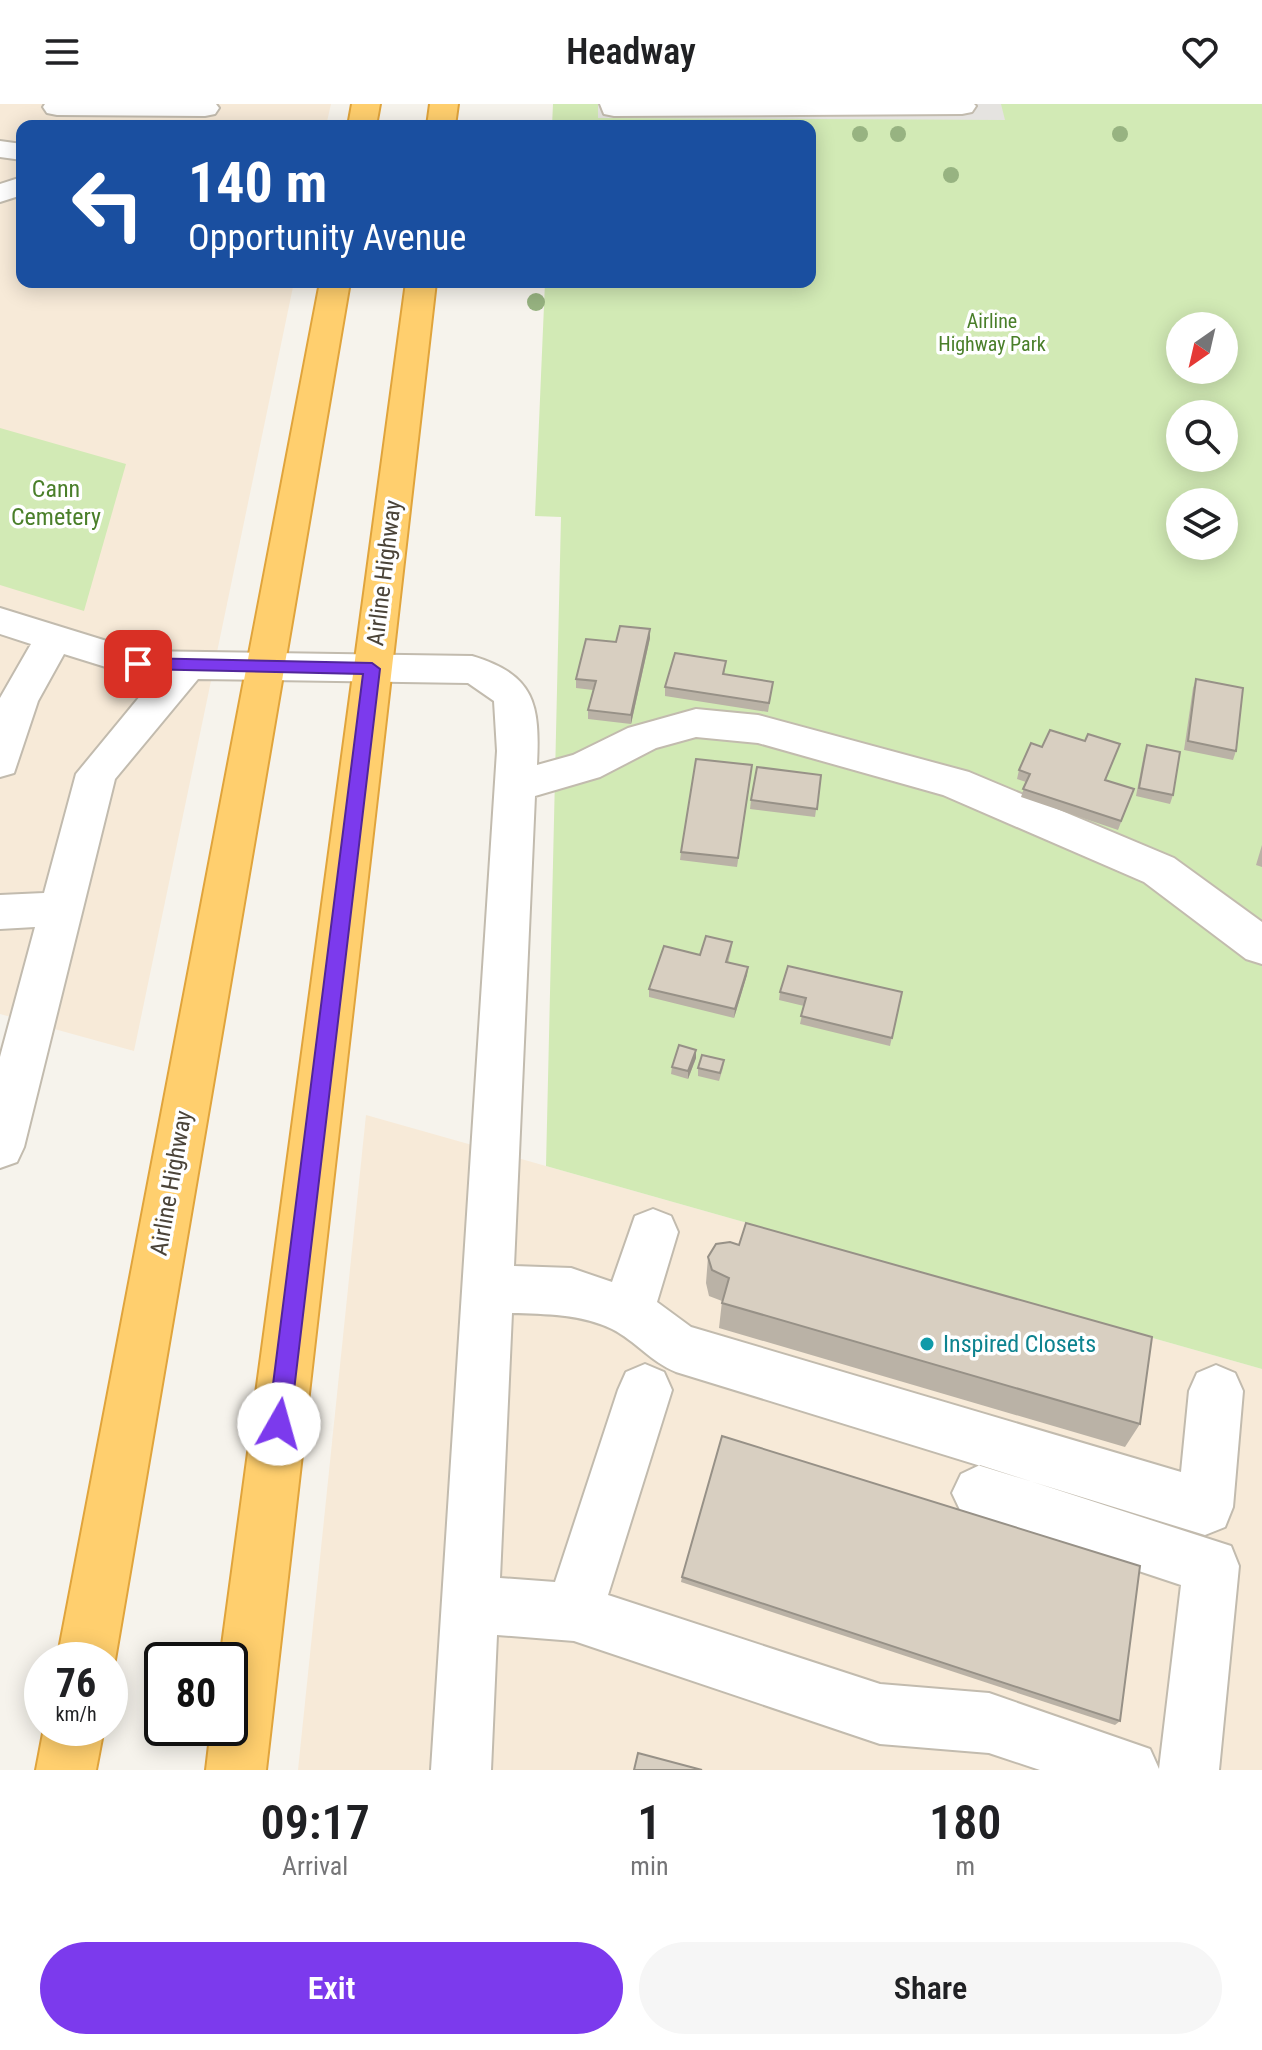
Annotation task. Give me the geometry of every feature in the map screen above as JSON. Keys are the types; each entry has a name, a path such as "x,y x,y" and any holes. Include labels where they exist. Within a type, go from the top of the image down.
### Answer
{"highway":[{"name":"Airline Highway","path":"89,1642 334,288"},
{"name":"Airline Highway","path":"236,1770 420,288"},
{"path":"66,1770 71,1746"}],"street":[{"path":"614,104 614,108 962,106"},
{"path":"57,107 204,113"},
{"path":"0,621 138,664 472,670 494,679 511,693 517,714 515,786 461,1770"},
{"path":"0,762 18,701 54,638"},
{"path":"0,1147 96,774 187,666"},
{"path":"515,786 586,766 642,738 696,723 758,729 955,783 1159,870 1262,946"},
{"path":"0,912 61,909"},
{"path":"629,1311 653,1232"},
{"path":"488,1288 571,1292 629,1311 676,1347 1205,1507 1216,1391"},
{"path":"574,1612 645,1390"},
{"path":"980,1493 1211,1566 1189,1770"},
{"path":"471,1604 574,1612 880,1714 989,1723 1129,1770"}],"shaded area":[{"path":"0,104 331,104 327,120 16,120 16,288 293,288 134,1051 0,1014"},
{"path":"598,104 1001,104 1005,120 598,118"},
{"path":"366,1115 1262,1369 1262,1770 298,1770"}],"green space":[{"name":"Airline Highway Park","path":"553,104 1262,104 1262,1369 546,1166 561,517 535,516 545,288 816,288 816,120 552,120"},
{"name":"Cann Cemetery","path":"0,428 126,464 84,611 0,585"}],"building":[{"path":"620,626 650,629 631,715 588,710 596,681 576,679 586,639 616,642"},
{"path":"675,653 726,661 723,674 773,682 769,703 665,687"},
{"path":"1196,679 1243,688 1236,751 1188,741"},
{"path":"1050,730 1085,741 1088,734 1120,744 1105,780 1134,789 1121,821 1023,789 1030,774 1019,770 1031,743 1042,747"},
{"path":"1147,745 1180,752 1173,795 1139,788"},
{"path":"696,759 752,765 738,858 681,852"},
{"path":"757,767 821,775 817,809 751,800"},
{"path":"706,936 732,942 726,962 748,967 735,1009 649,989 664,946 700,955"},
{"path":"788,966 902,992 892,1038 801,1016 806,998 780,992"},
{"path":"679,1045 696,1050 688,1071 672,1067"},
{"path":"702,1055 724,1060 720,1073 698,1068"},
{"name":"Inspired Closets","path":"746,1223 1152,1337 1140,1424 722,1303 729,1278 712,1270 708,1257 716,1244 730,1242 739,1245"},
{"path":"722,1436 1140,1566 1120,1721 682,1577"},
{"path":"638,1753 702,1770 634,1770"}],"place":[{"name":"Inspired Closets","path":"927,1344"}],"route":[{"path":"138,664 372,669 279,1424"}]}
